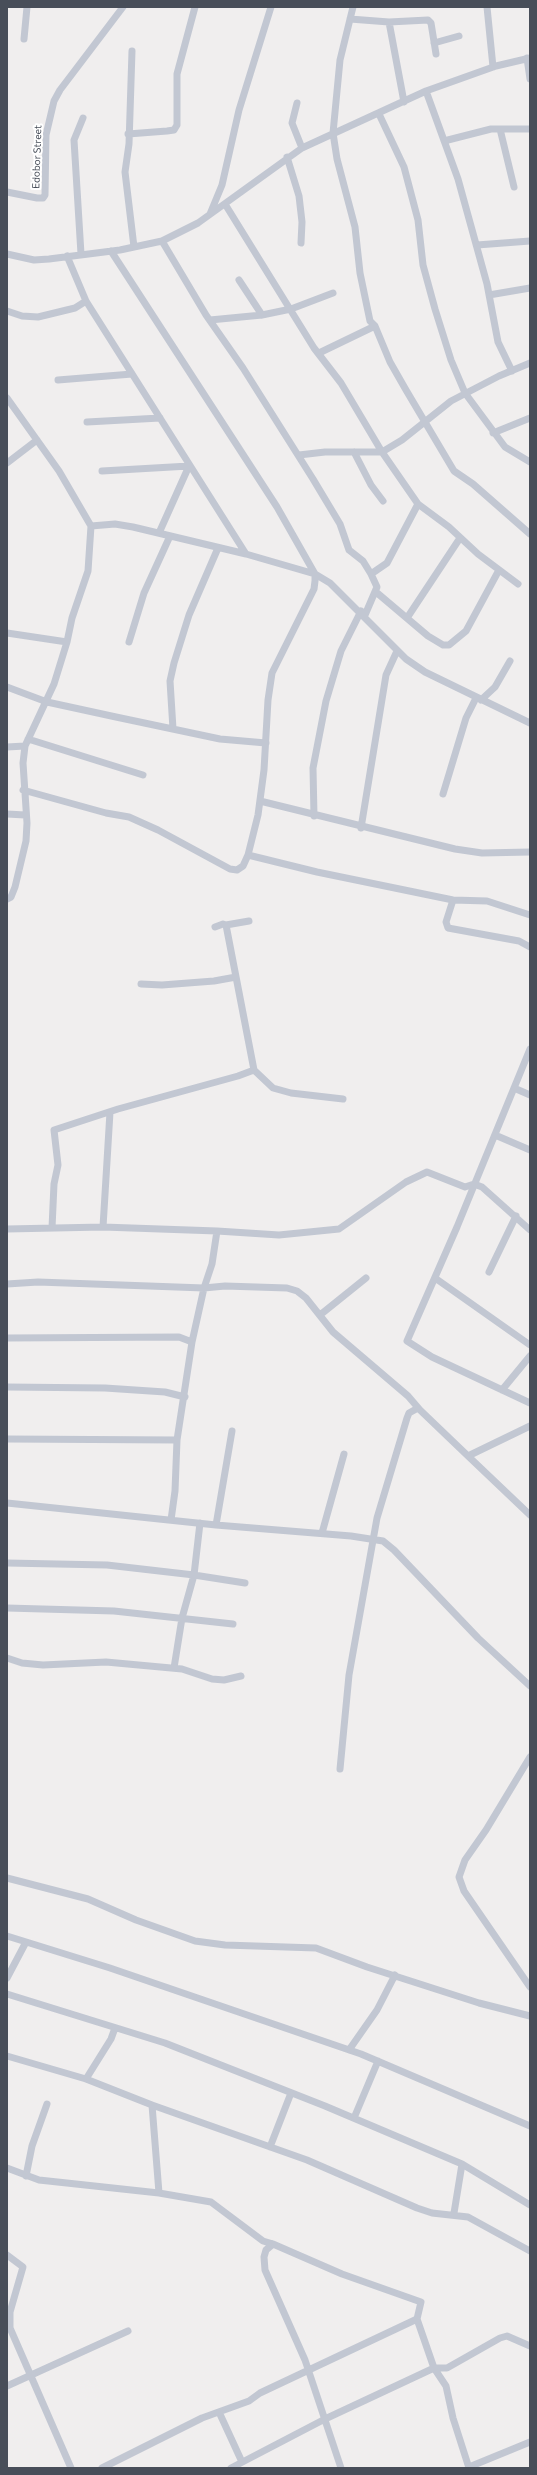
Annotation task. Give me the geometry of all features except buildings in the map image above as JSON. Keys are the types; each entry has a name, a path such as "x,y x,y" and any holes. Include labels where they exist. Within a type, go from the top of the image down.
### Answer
{"street":[{"path":"24,39 27,7"},
{"name":"Edobor Street","path":"7,192 38,198 43,198 45,195 46,135 54,101 60,90 123,7"},
{"path":"128,134 168,131 174,130 177,126 177,74 195,7"},
{"path":"210,214 223,180 239,110 271,7"},
{"path":"353,7 340,60 333,133 337,159 355,227 360,273 370,322 375,326 390,362 454,471 473,484 530,534"},
{"path":"487,7 493,67"},
{"path":"350,19 389,22 428,20 431,23 436,54"},
{"path":"389,22 404,102"},
{"path":"434,43 459,36"},
{"path":"132,51 125,172 134,247"},
{"path":"7,254 34,260 112,251 162,241 198,223 287,157 302,148 379,114 426,91 493,67 529,58 530,79"},
{"path":"426,91 458,179 478,245 498,342 512,371"},
{"path":"296,103 292,123 302,148"},
{"path":"379,114 404,167 418,220 424,265 435,309 451,360 465,393 493,433 505,447 530,462"},
{"path":"81,254 74,140 83,118"},
{"path":"444,141 472,132 500,129 530,130"},
{"path":"500,129 514,187"},
{"path":"287,157 299,196 302,222 301,243"},
{"path":"225,204 290,309 355,405 382,452 418,504 518,584"},
{"path":"162,241 210,320 299,455 340,524 349,550 366,565 377,587 376,592 340,651 326,701 313,768 314,816"},
{"path":"478,245 530,241"},
{"path":"23,790 106,813 129,817 158,830 230,869 237,870 243,866 248,855 260,802 266,743 268,700 272,673 314,589 315,574 251,465 124,273 112,251"},
{"path":"67,256 86,301 246,554"},
{"path":"240,280 262,316"},
{"path":"489,295 530,288"},
{"path":"210,320 262,316 290,309 333,293"},
{"path":"7,311 22,316 38,317 75,308 86,301"},
{"path":"319,353 375,326"},
{"path":"299,455 382,452 425,422 451,401 465,393 530,364"},
{"path":"58,380 132,374"},
{"path":"7,398 59,471 91,526 88,570 72,618 67,642 47,702 25,746 23,790 26,841 15,887 11,897 7,899"},
{"path":"87,422 160,418"},
{"path":"493,433 530,418"},
{"path":"7,463 37,440"},
{"path":"354,452 370,485 383,501"},
{"path":"102,471 189,466"},
{"path":"159,533 189,466"},
{"path":"371,574 387,563 418,504"},
{"path":"91,526 115,524 159,533 246,554 315,574 330,583 363,613 397,651 425,672 530,723"},
{"path":"129,642 146,587 170,536"},
{"path":"407,618 460,538"},
{"path":"173,729 170,681 174,663 190,615 218,548"},
{"path":"376,592 428,636 443,644 449,645 466,631 499,570"},
{"path":"7,633 67,642"},
{"path":"361,828 386,675 397,651"},
{"path":"443,794 466,718 479,699 495,687 510,661"},
{"path":"7,687 47,702 220,739 266,743"},
{"path":"28,739 143,775"},
{"path":"7,747 25,746"},
{"path":"260,802 361,828 455,849 482,853 530,852"},
{"path":"7,814 25,815"},
{"path":"248,855 317,872 453,900 487,901 530,915"},
{"path":"453,900 446,922 448,928 519,941 530,947"},
{"path":"215,927 223,924 226,925 249,921"},
{"path":"226,925 254,1070 273,1088 290,1093 342,1099"},
{"path":"141,984 176,984 236,977"},
{"path":"530,1050 435,1278 407,1338 408,1344 530,1403"},
{"path":"52,1228 54,1184 58,1165 54,1130 254,1070"},
{"path":"514,1088 530,1095"},
{"path":"103,1228 110,1112"},
{"path":"495,1135 530,1150"},
{"path":"7,1229 103,1228 217,1231 279,1235 338,1229 406,1182 427,1172 466,1187 474,1184 482,1187 530,1230"},
{"path":"489,1272 516,1216"},
{"path":"171,1520 177,1440 192,1342 204,1288 212,1264 217,1231"},
{"path":"320,1315 366,1278"},
{"path":"435,1278 530,1345"},
{"path":"7,1284 61,1283 204,1288 225,1286 287,1288 297,1290 333,1332 408,1396 418,1408 530,1515"},
{"path":"7,1338 179,1338 192,1342"},
{"path":"502,1390 530,1356"},
{"path":"7,1387 105,1388 166,1392 184,1397"},
{"path":"340,1769 349,1675 373,1539 402,1430 409,1413 418,1408"},
{"path":"468,1456 530,1426"},
{"path":"216,1525 232,1431"},
{"path":"7,1439 177,1440"},
{"path":"322,1533 344,1454"},
{"path":"7,1503 216,1525 322,1533 383,1541 394,1550 478,1638 530,1686"},
{"path":"174,1668 182,1618 194,1575 200,1523"},
{"path":"7,1563 107,1565 194,1575 245,1583"},
{"path":"7,1608 114,1611 233,1624"},
{"path":"7,1658 22,1663 43,1665 106,1662 174,1668 195,1672 212,1679 224,1680 241,1676"},
{"path":"530,1757 486,1830 465,1860 458,1878 464,1891 530,1987"},
{"path":"522,1771 530,1771"},
{"path":"7,1878 88,1899 136,1920 195,1941 226,1945 316,1948 479,2003 530,2016"},
{"path":"7,1936 349,2050 530,2126"},
{"path":"7,1978 26,1942"},
{"path":"349,2050 377,2010 395,1975"},
{"path":"7,1994 188,2051 292,2092 462,2164 530,2206"},
{"path":"86,2079 115,2028"},
{"path":"7,2056 86,2079 152,2105 307,2160 417,2208 432,2213 454,2214 482,2223 530,2251"},
{"path":"354,2118 378,2061"},
{"path":"270,2147 292,2092"},
{"path":"26,2176 32,2146 47,2104"},
{"path":"152,2105 159,2193"},
{"path":"454,2214 462,2164"},
{"path":"7,2168 26,2176 69,2184 159,2193 212,2203 263,2241 342,2274 421,2302 422,2308 417,2319 260,2393 249,2401 219,2412 102,2468"},
{"path":"273,2244 266,2250 264,2257 265,2270 309,2370 341,2468"},
{"path":"7,2255 23,2267 8,2320 30,2376 71,2468"},
{"path":"417,2319 434,2368 446,2386 453,2418 469,2468 530,2442"},
{"path":"7,2386 128,2330"},
{"path":"231,2468 325,2419 434,2368 448,2368 507,2336 530,2346"},
{"path":"219,2412 242,2462"}]}
